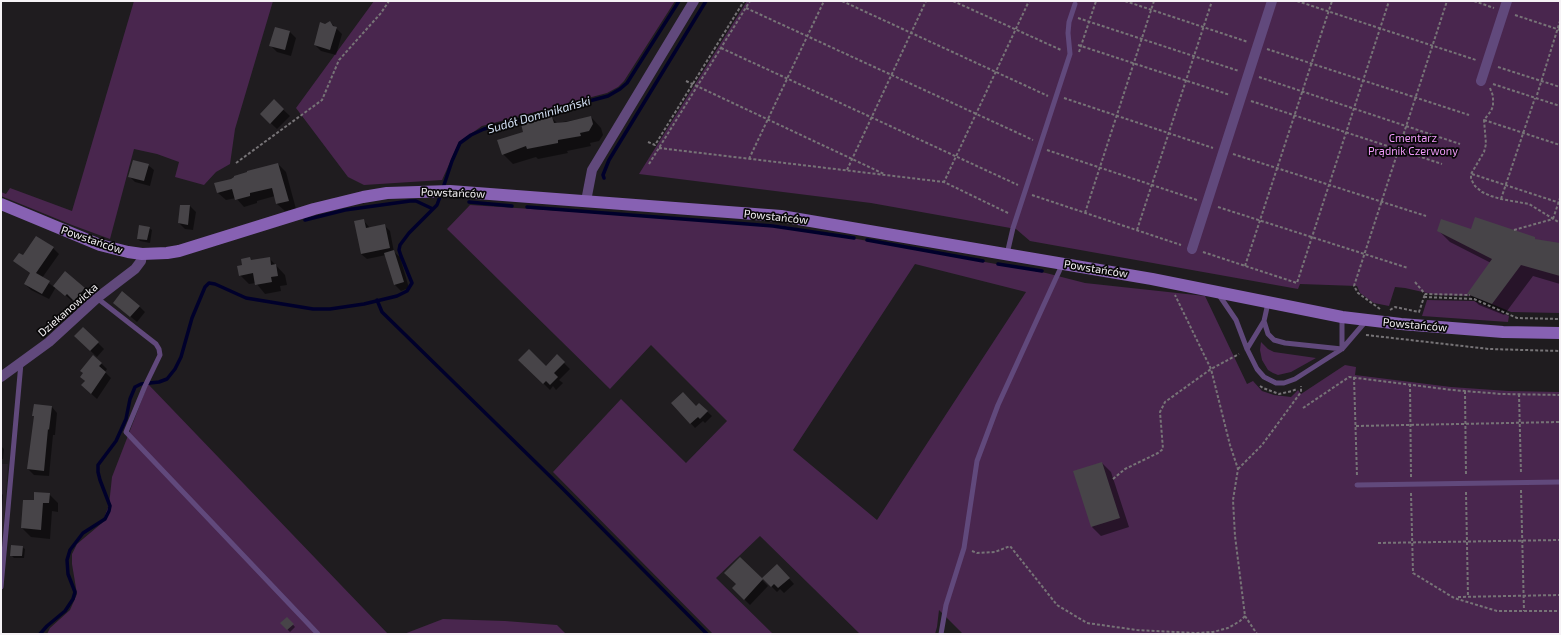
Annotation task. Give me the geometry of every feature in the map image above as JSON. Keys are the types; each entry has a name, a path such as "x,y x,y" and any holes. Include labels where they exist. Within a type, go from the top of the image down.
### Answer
{"street":[{"path":"586,201 592,170 694,1"},
{"path":"1192,249 1272,1"},
{"path":"1480,80 1505,6"},
{"name":"Powstańców","path":"1,204 100,246 142,254 179,251 314,209 387,193 450,191 781,216 848,226 1168,282 1342,317 1401,324 1503,332 1560,333"},
{"name":"Dziekanowicka","path":"1,377 49,342 97,298 136,269 141,261 142,254"}],"lane":[{"path":"1007,254 1013,228 1070,54 1068,33 1069,22 1075,4"},
{"path":"941,634 946,605 964,548 977,461 998,405 1063,264"},
{"path":"1217,292 1236,320 1257,370 1264,377 1276,383 1284,383 1295,379 1342,349 1366,320"},
{"path":"97,298 156,344 159,349 160,354 144,386 126,432 318,634"},
{"path":"1247,349 1264,321 1268,303"},
{"path":"1342,317 1342,349"},
{"path":"1264,321 1268,334 1274,340 1286,343 1342,349"},
{"path":"1,587 21,362"},
{"path":"1357,485 1560,482"}],"path":[{"path":"236,163 322,100 339,60 381,13 389,1"},
{"path":"648,142 655,145 744,1"},
{"path":"649,164 750,1"},
{"path":"749,159 824,1"},
{"path":"842,1 996,72 1057,97 1426,216"},
{"path":"847,170 926,1"},
{"path":"953,1 1070,54"},
{"path":"944,182 1029,1"},
{"path":"1125,1 1311,64 1469,115"},
{"path":"1085,213 1154,1"},
{"path":"1137,230 1212,1"},
{"path":"1297,1 1560,87"},
{"path":"1244,266 1332,1"},
{"path":"722,48 956,156 1026,191 1085,213 1297,283 1389,1"},
{"path":"1381,310 1358,293 1354,286 1447,1"},
{"path":"1474,1 1505,6 1559,29"},
{"path":"746,8 892,74 1041,146 1100,168 1408,268"},
{"path":"1089,21 1460,144"},
{"path":"1501,199 1559,29 1560,21"},
{"path":"1069,42 1442,164"},
{"path":"1480,80 1488,84 1493,96 1493,106 1484,120 1486,144 1484,152 1471,174 1471,179 1474,186 1482,192 1501,199 1529,204 1560,223"},
{"path":"686,81 887,176"},
{"path":"1493,84 1536,96 1560,106"},
{"path":"1484,120 1560,145"},
{"path":"659,148 944,182 1017,217"},
{"path":"1471,174 1559,203"},
{"path":"1553,219 1560,198"},
{"path":"1514,230 1553,219"},
{"path":"1168,282 1211,369 1230,445 1238,469 1233,500 1234,522 1245,616 1257,634"},
{"path":"1415,282 1424,296"},
{"path":"1424,296 1470,295"},
{"path":"1395,307 1419,312 1424,296"},
{"path":"1424,296 1474,299 1517,318 1560,319"},
{"path":"1361,340 1367,335 1488,349 1560,351"},
{"path":"1113,479 1125,469 1163,449 1160,412 1164,402 1211,369 1247,349"},
{"path":"1303,408 1349,377 1465,391 1560,395"},
{"path":"1354,377 1357,485"},
{"path":"1238,469 1262,445 1301,392 1301,386 1295,379"},
{"path":"1258,383 1264,388 1279,394 1292,391 1301,386"},
{"path":"1465,391 1468,597"},
{"path":"1519,394 1524,611"},
{"path":"1356,426 1560,422"},
{"path":"1378,543 1560,540"},
{"path":"964,548 977,553 995,552 1010,546 1057,605 1087,623 1137,630 1195,633 1213,632 1228,628 1240,621 1245,616"},
{"path":"1413,573 1454,598 1497,611 1560,611"},
{"path":"1454,598 1560,595"}],"shaded area":[{"path":"1,464 8,464 2,556 1,556"}],"green space":[{"path":"134,1 273,1 235,129 230,164 216,172 204,185 175,177 179,162 157,154 134,149 110,239 1,196 1,192 6,194 10,188 72,211"},
{"path":"374,1 675,1 624,81 618,87 607,93 482,126 459,142 442,180 364,185 348,177 296,108"},
{"name":"Cmentarz Prądnik Czerwony","path":"747,1 1560,1 1560,313 1511,312 1473,296 1436,295 1395,287 1389,306 1374,303 1360,293 1357,286 1300,284 1298,289 1030,241 1016,229 871,203 639,174"},
{"path":"470,205 779,225 1046,273 1085,283 1205,296 1247,384 1253,381 1262,391 1274,395 1291,397 1298,390 1301,394 1345,365 1356,367 1355,375 1451,387 1508,391 1560,392 1560,634 963,634 939,610 935,634 860,634 760,536 716,578 773,634 713,634 553,472 621,399 686,463 727,421 651,345 610,389 447,229","holes":["915,264 1026,292 877,520 793,450"]},
{"path":"1427,300 1474,301 1509,316 1508,322 1422,316"},
{"path":"1261,342 1268,349 1274,352 1316,358 1291,372 1278,375 1268,370 1262,360 1260,350"},
{"path":"148,384 388,634 47,634 50,628 70,610 77,594 72,564 72,554 77,544 102,523 109,505 112,477"},
{"path":"443,619 505,621 557,625 566,634 404,634"}],"building":[{"path":"330,21 333,26 337,27 330,50 314,45 320,22 325,24"},
{"path":"275,27 290,31 285,50 269,46"},
{"path":"274,99 284,109 270,124 260,114"},
{"path":"591,116 593,124 589,131 580,133 581,136 558,140 558,143 527,149 526,146 502,155 497,140 523,132 521,124 552,117 554,123 566,122"},
{"path":"133,160 149,164 144,181 128,177"},
{"path":"278,163 289,201 276,204 272,188 250,193 250,196 235,200 232,189 217,193 214,183 231,179 234,176 247,171"},
{"path":"180,205 190,205 188,225 178,223"},
{"path":"1475,217 1535,237 1535,239 1560,243 1560,276 1521,265 1492,304 1467,294 1492,259 1437,231 1441,219 1471,229"},
{"path":"364,219 366,228 385,224 390,248 361,254 354,221"},
{"path":"139,225 150,227 147,240 137,239"},
{"path":"36,236 54,247 36,273 50,281 42,294 24,284 30,273 13,261 19,253 23,255"},
{"path":"394,250 404,282 394,285 384,253"},
{"path":"250,257 251,260 270,257 271,265 276,264 278,276 271,277 272,282 255,285 253,273 239,276 237,266 242,265 241,259"},
{"path":"65,271 85,288 74,301 67,294 65,296 53,286"},
{"path":"122,291 140,306 130,317 113,303"},
{"path":"83,327 99,342 90,351 74,336"},
{"path":"529,349 546,366 557,354 565,362 554,373 558,377 550,385 546,381 543,384 518,360"},
{"path":"93,355 102,363 99,366 106,372 91,394 81,385 85,381 80,377 83,373 80,371"},
{"path":"683,392 696,406 699,403 708,411 700,419 698,417 690,424 671,403"},
{"path":"34,404 52,406 44,471 27,469 34,416 32,416"},
{"path":"1102,462 1120,518 1091,527 1073,471"},
{"path":"34,492 50,493 49,503 43,503 41,530 21,528 23,500 34,500"},
{"path":"11,545 23,546 22,556 10,556"},
{"path":"740,557 763,579 744,600 732,588 736,584 724,573"},
{"path":"777,564 790,578 778,588 774,584 771,587 762,578"},
{"path":"287,617 294,624 287,630 280,623"}],"waterway":[{"name":"Sudół Dominikański","path":"443,188 460,143 471,135 484,129 608,96 620,89 627,83 679,1"},
{"path":"604,178 603,175 609,160 706,1"},
{"name":"Sudół Dominikański","path":"40,634 65,611 73,599 75,592 68,574 67,560 70,550 83,533 105,519 109,511 110,506 100,480 98,465 116,441 126,419 130,399 135,387 141,384 159,382 167,379 175,369 181,357 192,318 205,287 209,283 215,284 246,298 313,309 330,309 364,304 397,296 407,291 412,283 399,250 400,245 409,233 437,205 441,194"},
{"path":"305,220 345,210 410,201 416,201 433,209"},
{"path":"469,202 512,206"},
{"path":"527,207 773,226 854,238"},
{"path":"867,240 983,261"},
{"path":"998,264 1042,271"},
{"path":"377,300 382,312 562,488 707,634"}]}
